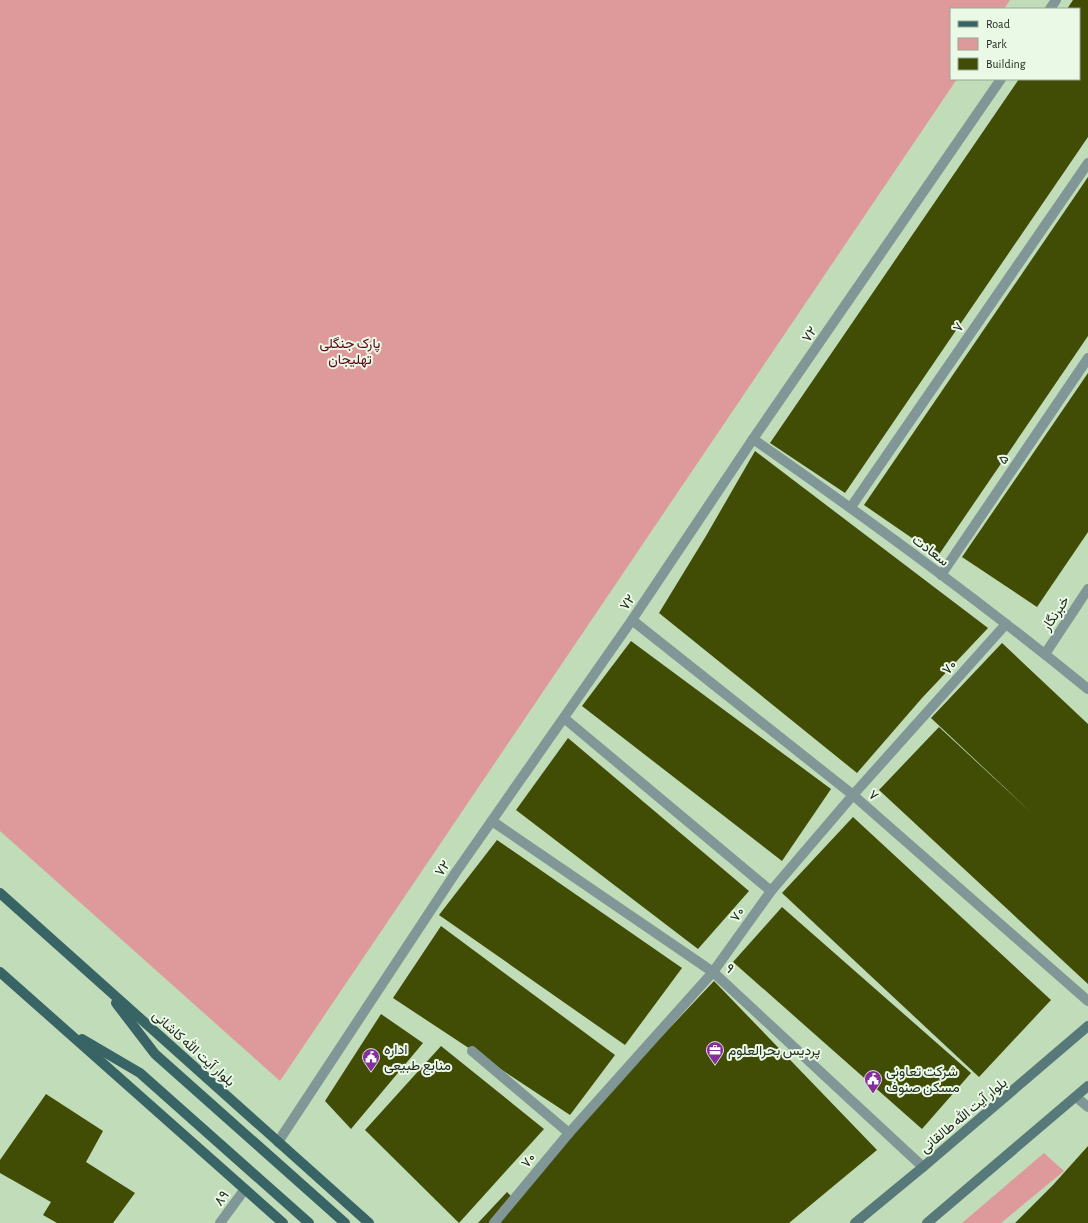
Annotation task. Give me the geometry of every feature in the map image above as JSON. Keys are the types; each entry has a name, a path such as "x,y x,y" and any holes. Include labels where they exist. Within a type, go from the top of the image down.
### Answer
{"main road":[{"name":"بلوار آیت الله کاشانی","path":"0,892 369,1223"},
{"path":"0,972 283,1223"},
{"path":"100,982 155,1054 345,1223"},
{"name":"بلوار آیت الله طالقانی","path":"855,1223 1088,1026"},
{"path":"63,1028 140,1073 309,1223"},
{"path":"927,1223 1088,1086"}],"street":[{"name":"۷۲","path":"278,1142 456,872 632,620 753,439 1000,80"},
{"name":"۷","path":"851,507 1088,163"},
{"name":"۵","path":"941,575 1088,358"},
{"name":"سعادت","path":"753,439 851,507 1006,624 1088,689"},
{"name":"خبرنگار","path":"1045,654 1088,589"},
{"name":"۷","path":"632,620 853,795 1088,1002"},
{"name":"۷۰","path":"494,1223 569,1133 713,972 771,891 853,795 1006,624"},
{"path":"564,718 771,891"},
{"name":"۹","path":"492,821 713,972 923,1167"},
{"path":"472,1051 569,1133"},
{"path":"1076,1097 1088,1107"},
{"name":"۸۹","path":"220,1223 245,1189"}],"green space":[{"name":"پارک جنگلی تهلیجان","path":"0,0 1010,0 1005,8 950,8 950,80 956,80 280,1081 0,831"},
{"path":"1044,1153 1064,1171 1001,1223 962,1223"}],"building":[{"path":"1073,0 1088,0 1088,137 845,493 770,443 1018,80 1080,80 1080,8 1068,8"},
{"path":"1088,177 1088,336 938,556 864,505"},
{"path":"1088,373 1088,532 1037,607 962,557"},
{"path":"755,451 988,628 922,698 857,773 659,613"},
{"path":"631,641 831,789 782,861 582,706"},
{"path":"1002,643 1088,724 1088,984 879,790 939,727 1037,818 931,718"},
{"path":"568,738 749,891 698,949 516,810"},
{"path":"853,817 1051,1000 979,1077 782,893"},
{"path":"497,840 682,968 625,1045 439,915"},
{"path":"782,907 971,1073 922,1129 733,962"},
{"path":"441,926 615,1055 570,1115 393,998"},
{"name":"پردیس بحرالعلوم","path":"714,981 877,1150 789,1223 478,1223 507,1192 511,1196"},
{"name":"اداره منابع طبیعی","path":"381,1014 423,1043 351,1129 325,1101"},
{"path":"441,1046 544,1129 459,1223 365,1130"},
{"path":"46,1094 103,1131 86,1162 135,1193 113,1223 57,1223 43,1215 51,1202 0,1173 0,1160"},
{"path":"1088,1146 1088,1223 1015,1223 1053,1185"}],"place":[{"name":"پردیس بحرالعلوم","path":"715,1065"},
{"name":"اداره منابع طبیعی","path":"371,1072"},
{"name":"شرکت تعاونی مسکن صنوف","path":"873,1094"}]}
